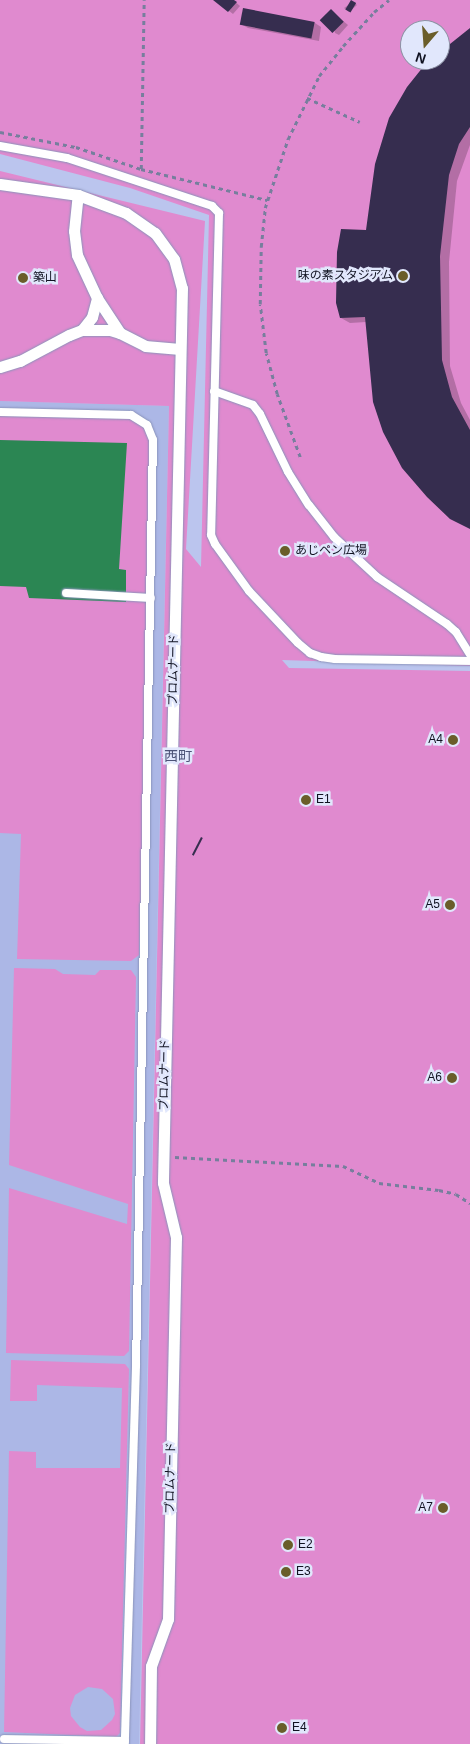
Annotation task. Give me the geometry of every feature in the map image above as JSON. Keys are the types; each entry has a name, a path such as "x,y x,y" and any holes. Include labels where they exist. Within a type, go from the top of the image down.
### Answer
{"street":[{"name":"プロムナード","path":"0,184 78,195 126,213 155,233 170,251 178,268 182,288 163,1157 163,1188 176,1237 168,1619 151,1666 150,1744"},
{"path":"78,195 75,240 80,263 97,298 120,333"},
{"path":"82,330 92,317 97,298"},
{"path":"0,366 20,361 69,334 82,330 101,329 120,333 145,346 180,349"}],"lane":[{"path":"0,146 67,158 212,206 218,213 211,535 214,544 249,591 292,637 310,653 321,657 470,661"},
{"path":"214,391 253,405 260,414 299,490 334,537 377,577 447,624 456,632 470,654"},
{"path":"0,412 122,414 138,418 146,425 152,433 154,446 141,966 136,1366 125,1743 4,1739"},
{"path":"66,593 151,598"}],"path":[{"path":"141,169 144,0"},
{"path":"300,457 277,394 266,353 260,304 260,268 268,200 288,139 319,76 374,12 389,0"},
{"path":"307,98 360,122"},
{"path":"0,132 76,147 141,169 268,200"},
{"path":"163,1157 343,1166 378,1183 409,1184 439,1190 456,1194 470,1203"}],"shaded area":[{"path":"0,0 470,0 470,666 282,660 289,668 470,671 470,1744 140,1744 169,406 0,401 0,171 205,221 186,549 201,567 209,215 130,188 0,154"},
{"path":"0,401 169,406 139,1744 0,1744"},
{"path":"0,414 136,416 146,423 155,450 139,955 131,961 17,959 21,834 0,833"},
{"path":"0,440 127,443 119,569 126,570 126,602 29,598 26,587 0,586"},
{"path":"14,968 55,969 63,974 95,975 100,970 131,970 136,977 129,1351 124,1356 6,1353 9,1188 127,1224 128,1204 9,1165"},
{"path":"11,1360 125,1364 129,1369 120,1733 116,1737 4,1732 9,1451 36,1452 36,1468 120,1468 122,1388 37,1385 37,1401 10,1401","holes":["88,1687 102,1689 113,1699 115,1714 112,1720 101,1730 87,1731 80,1727 71,1716 70,1708 75,1695"]}],"building":[{"path":"213,0 234,0 237,2 228,12"},
{"path":"351,0 356,3 350,13 345,9"},
{"path":"243,8 315,22 311,39 240,25"},
{"path":"331,9 344,22 332,33 320,20"},
{"name":"味の素スタジアム","path":"470,28 470,127 459,144 449,175 440,256 442,360 452,397 470,430 470,529 450,519 427,497 402,468 383,432 373,402 365,317 340,318 336,303 337,252 341,229 366,230 375,164 389,118 407,87 421,70 450,70 450,44"},
{"path":"201,837 203,838 194,856 192,855"}],"place":[{"name":"味の素スタジアム","path":"403,276"},
{"name":"築山","path":"23,278"},
{"name":"あじペン広場","path":"285,551"},
{"name":"A4","path":"453,740"},
{"name":"E1","path":"306,800"},
{"name":"A5","path":"450,905"},
{"name":"A6","path":"452,1078"},
{"name":"A7","path":"443,1508"},
{"name":"E2","path":"288,1545"},
{"name":"E3","path":"286,1572"},
{"name":"E4","path":"282,1728"}],"district":[{"name":"西町","path":"178,756"}]}
